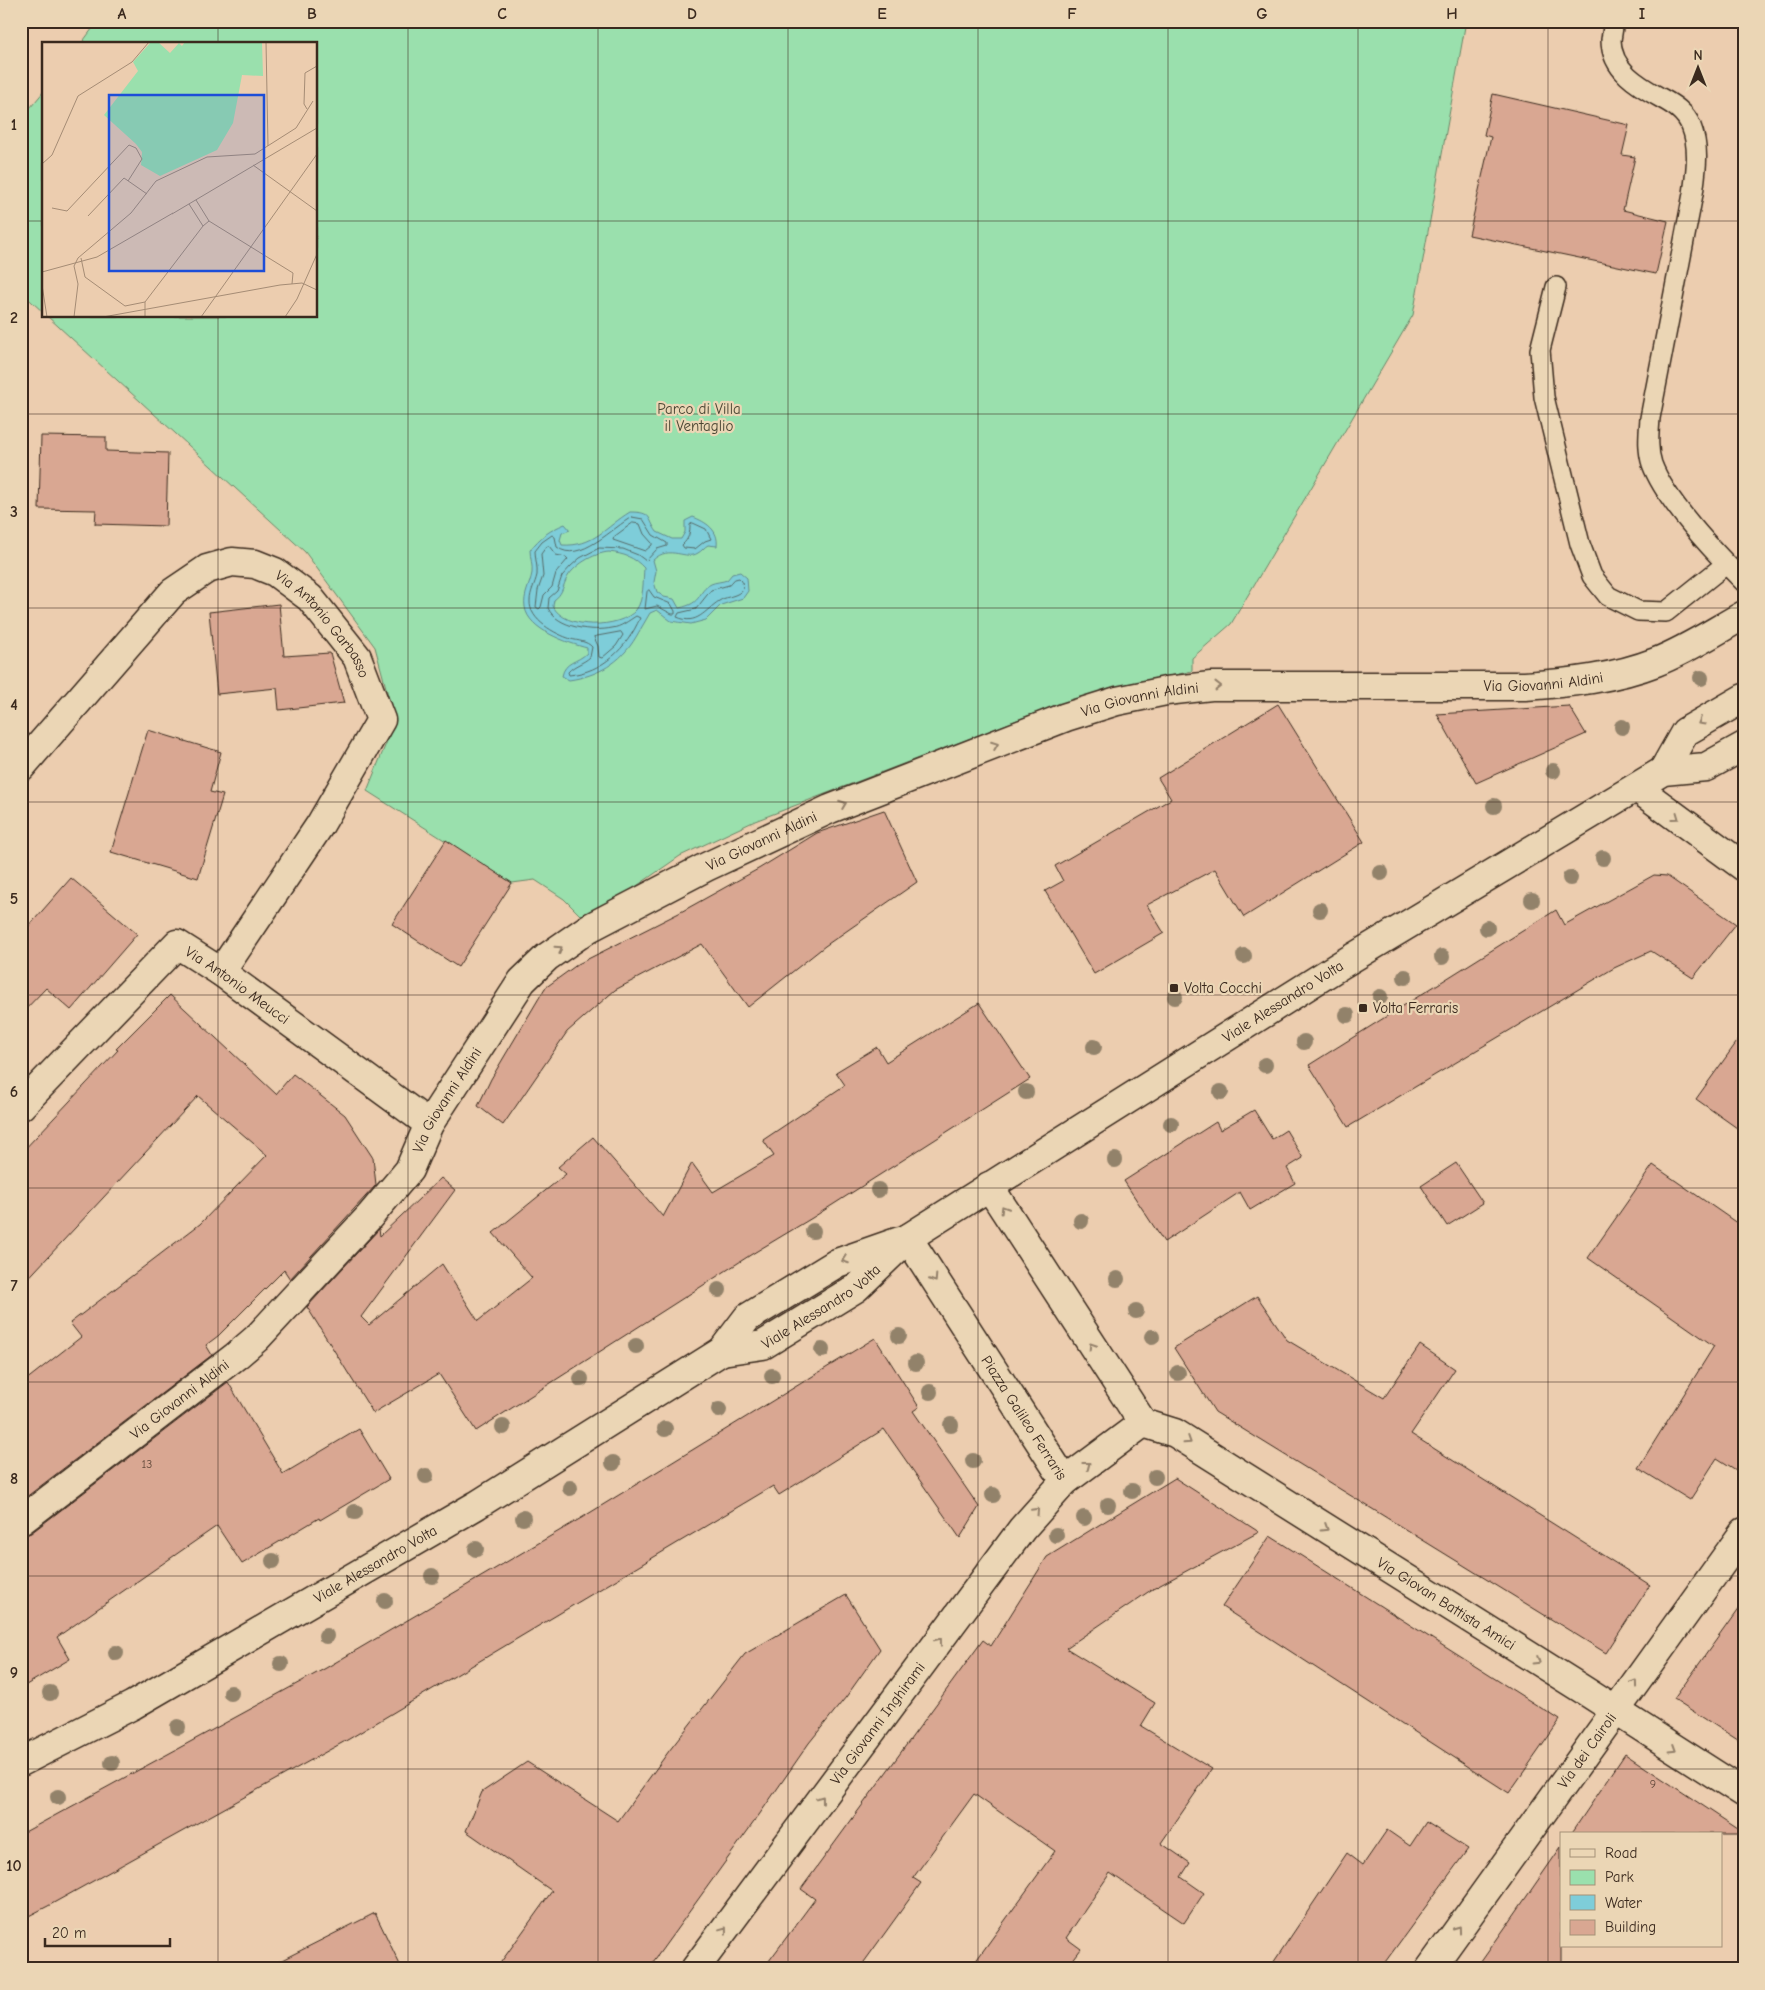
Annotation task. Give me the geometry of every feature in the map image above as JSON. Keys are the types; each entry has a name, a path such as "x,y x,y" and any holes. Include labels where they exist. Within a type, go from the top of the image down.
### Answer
{"street":[{"name":"Via Antonio Garbasso","path":"21,767 173,592 207,569 232,562 255,564 275,572 310,598 357,657 382,720 320,825 221,972"},
{"name":"Via Giovanni Aldini","path":"21,1521 257,1338 370,1216 409,1170 429,1124 522,981 547,957 589,928 744,849 830,809 1066,717 1100,706 1166,691 1211,686 1525,686 1570,683 1616,674 1657,662 1744,615"},
{"path":"1663,772 1685,732 1744,698"},
{"name":"Viale Alessandro Volta","path":"21,1762 133,1705 477,1505 722,1352 763,1344 856,1288 908,1238 989,1186 1339,966 1663,772 1706,767 1744,746"},
{"path":"1636,788 1744,867"},
{"name":"Via Antonio Meucci","path":"21,1106 177,944 221,972 429,1124"},
{"path":"989,1186 1143,1423"},
{"name":"Piazza Galileo Ferraris","path":"908,1238 1065,1481 1143,1423"},
{"name":"Via Giovan Battista Amici","path":"1143,1423 1175,1433 1744,1794"},
{"name":"Via Giovanni Inghirami","path":"695,1969 1031,1516 1065,1481"},
{"name":"Via dei Cairoli","path":"1430,1969 1744,1532"}],"lane":[{"path":"1614,21 1611,41 1617,62 1630,79 1678,108 1690,124 1696,142 1697,166 1693,194 1650,418 1649,444 1652,463 1661,482 1696,530 1744,582"},
{"path":"1556,287 1540,350 1544,397 1580,544 1592,576 1608,596 1638,611 1666,612 1726,564"}],"green space":[{"name":"Parco di Villa il Ventaglio","path":"98,21 1466,21 1413,315 1231,624 1192,658 1192,671 1102,692 1030,715 755,821 680,856 586,921 564,899 535,880 512,883 367,791 395,721 375,647 305,552 49,318 318,318 318,42 82,42"},
{"path":"42,93 42,311 21,292 21,119"}],"water":[{"path":"630,512 643,513 648,517 657,532 672,539 681,539 685,532 685,521 693,517 703,521 714,531 717,546 708,545 693,555 666,553 659,555 653,560 656,571 654,582 657,592 664,597 674,599 679,608 687,606 696,600 703,590 711,584 727,580 732,574 740,572 747,578 748,591 743,598 721,605 706,620 691,624 671,621 657,610 650,613 630,646 616,661 599,671 569,680 562,676 566,667 587,653 587,648 560,639 541,629 528,615 525,603 532,573 530,550 546,534 565,524 570,530 562,533 560,540 562,545 573,545 583,543 599,535","holes":["609,552 624,555 644,568 642,595 636,610 618,621 593,624 580,623 559,614 553,606 554,600 573,570 584,561"]}],"building":[{"path":"1493,94 1629,125 1622,155 1635,157 1623,210 1668,221 1656,274 1469,235 1491,137 1484,135"},
{"path":"41,436 106,437 106,451 168,453 166,526 95,524 96,510 39,509"},
{"path":"279,604 284,656 330,653 344,703 279,710 277,688 217,694 209,612"},
{"path":"1278,704 1364,842 1244,917 1215,869 1147,905 1164,933 1094,974 1045,891 1063,881 1055,866 1171,799 1158,778"},
{"path":"1569,706 1586,734 1476,783 1437,714"},
{"path":"148,730 221,752 210,792 223,795 198,878 111,852"},
{"path":"884,810 917,882 825,946 748,1007 702,944 615,990 567,1032 503,1125 478,1106 491,1079 545,988 578,964 679,913 760,868 817,833"},
{"path":"446,840 512,883 458,967 392,924"},
{"path":"1654,875 1667,876 1736,924 1693,978 1651,951 1614,968 1348,1127 1309,1065 1556,910 1564,925"},
{"path":"71,878 137,934 71,1010 46,988 21,1014 21,935"},
{"path":"170,995 276,1094 293,1074 345,1115 373,1158 376,1185 290,1279 284,1270 218,1336 206,1345 212,1355 21,1501 21,1384 81,1337 70,1323 200,1224 267,1155 198,1096 21,1286 21,1153 118,1050 116,1049"},
{"path":"979,1003 1030,1079 476,1431 439,1374 373,1413 307,1307 379,1229 380,1236 441,1178 455,1190 361,1317 369,1325 442,1264 478,1321 532,1278 493,1233 566,1174 558,1167 593,1137 663,1217 692,1163 713,1192 774,1156 763,1140 845,1085 836,1072 877,1047 886,1062"},
{"path":"1744,1032 1744,1133 1696,1099"},
{"path":"1254,1110 1272,1139 1286,1130 1303,1158 1287,1168 1295,1183 1250,1210 1240,1192 1164,1242 1124,1181 1216,1122 1220,1130"},
{"path":"1456,1163 1483,1203 1447,1226 1421,1186"},
{"path":"1653,1165 1744,1228 1744,1475 1717,1458 1690,1500 1638,1468 1714,1346 1588,1258"},
{"path":"1257,1296 1287,1340 1384,1398 1420,1345 1455,1369 1411,1434 1650,1585 1606,1653 1215,1412 1174,1348"},
{"path":"875,1338 919,1407 913,1411 979,1507 960,1538 884,1429 779,1495 773,1486 349,1739 21,1920 21,1834 326,1668 583,1517"},
{"path":"228,1382 283,1474 359,1429 389,1479 242,1564 217,1526 57,1637 70,1659 21,1688 21,1536 31,1533"},
{"path":"1175,1478 1259,1532 1151,1590 1066,1648 1155,1703 1141,1726 1212,1769 1161,1843 1190,1863 1181,1877 1204,1893 1184,1923 1110,1873 1066,1938 1081,1949 1066,1969 970,1969 1055,1851 974,1794 913,1878 921,1883 859,1969 763,1969 815,1899 801,1889 983,1640 991,1646 1047,1557"},
{"path":"1270,1536 1560,1720 1509,1793 1222,1607"},
{"path":"846,1595 880,1649 846,1697 809,1743 648,1969 496,1969 552,1891 466,1831 482,1792 527,1762 618,1821 669,1751 745,1654"},
{"path":"1744,1601 1744,1744 1674,1699"},
{"path":"1625,1754 1744,1834 1722,1834 1722,1832 1572,1832"},
{"path":"1426,1822 1468,1849 1380,1969 1269,1969 1347,1853 1363,1865 1387,1830 1410,1846"},
{"path":"1560,1848 1561,1969 1476,1969"},
{"path":"375,1913 402,1969 264,1969"}],"place":[{"name":"Volta Cocchi","path":"1174,988"},
{"name":"Volta Ferraris","path":"1363,1008"}]}
